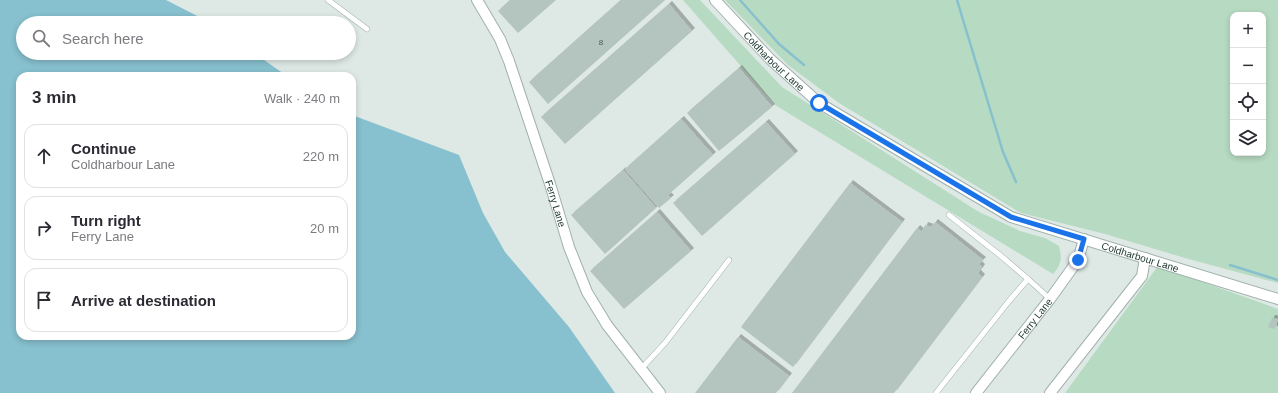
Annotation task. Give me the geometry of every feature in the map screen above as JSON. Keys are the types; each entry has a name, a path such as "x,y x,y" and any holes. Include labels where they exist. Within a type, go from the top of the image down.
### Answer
{"street":[{"name":"Ferry Lane","path":"477,0 500,39 509,61 550,184 569,247 587,292 606,325 660,393"},
{"name":"Coldharbour Lane","path":"715,0 770,59 819,103 1011,217 1278,299"},
{"name":"Ferry Lane","path":"976,393 1050,300 1078,260 1084,239"},
{"path":"1050,393 1142,276 1145,258"}],"lane":[{"path":"328,0 350,16"},
{"path":"356,21 367,29"},
{"path":"949,215 1001,256 1050,300"},
{"path":"641,369 665,343 729,260"},
{"path":"936,393 1028,279"}],"green space":[{"path":"683,0 700,0 782,87 979,212 1020,231 1045,238 1059,246 1061,254 1056,270 1053,274 775,105"},
{"path":"725,0 1278,0 1278,283 1185,258 1105,234 1021,213 839,103 788,65"},
{"path":"1158,266 1278,309 1278,393 1065,393"}],"water":[{"path":"0,0 166,0 197,16 16,16 16,60 264,60 281,72 16,72 16,340 356,340 356,116 459,155 483,213 505,252 569,327 615,393 0,393"}],"building":[{"path":"510,0 556,0 518,33 498,11"},
{"path":"621,0 665,0 548,104 529,82"},
{"path":"669,4 692,31 565,144 541,117"},
{"path":"739,68 772,107 719,151 687,113"},
{"path":"681,119 713,155 668,195 671,198 659,208 625,169"},
{"path":"766,122 795,154 702,236 673,203"},
{"path":"623,170 656,208 605,254 571,215"},
{"path":"850,183 902,222 793,367 741,327"},
{"path":"657,212 691,251 624,309 590,271"},
{"path":"935,222 983,260 979,264 982,267 978,273 982,277 894,393 792,393 917,228 922,232 925,225 931,227"},
{"path":"1272,318 1278,319 1275,329 1268,327"},
{"path":"738,337 789,376 776,393 695,393"}],"waterway":[{"path":"740,0 779,44 804,65"},
{"path":"957,0 1003,152 1016,182"},
{"path":"1230,265 1278,280"}],"route":[{"path":"819,103 1011,217 1084,239 1078,260"}]}
